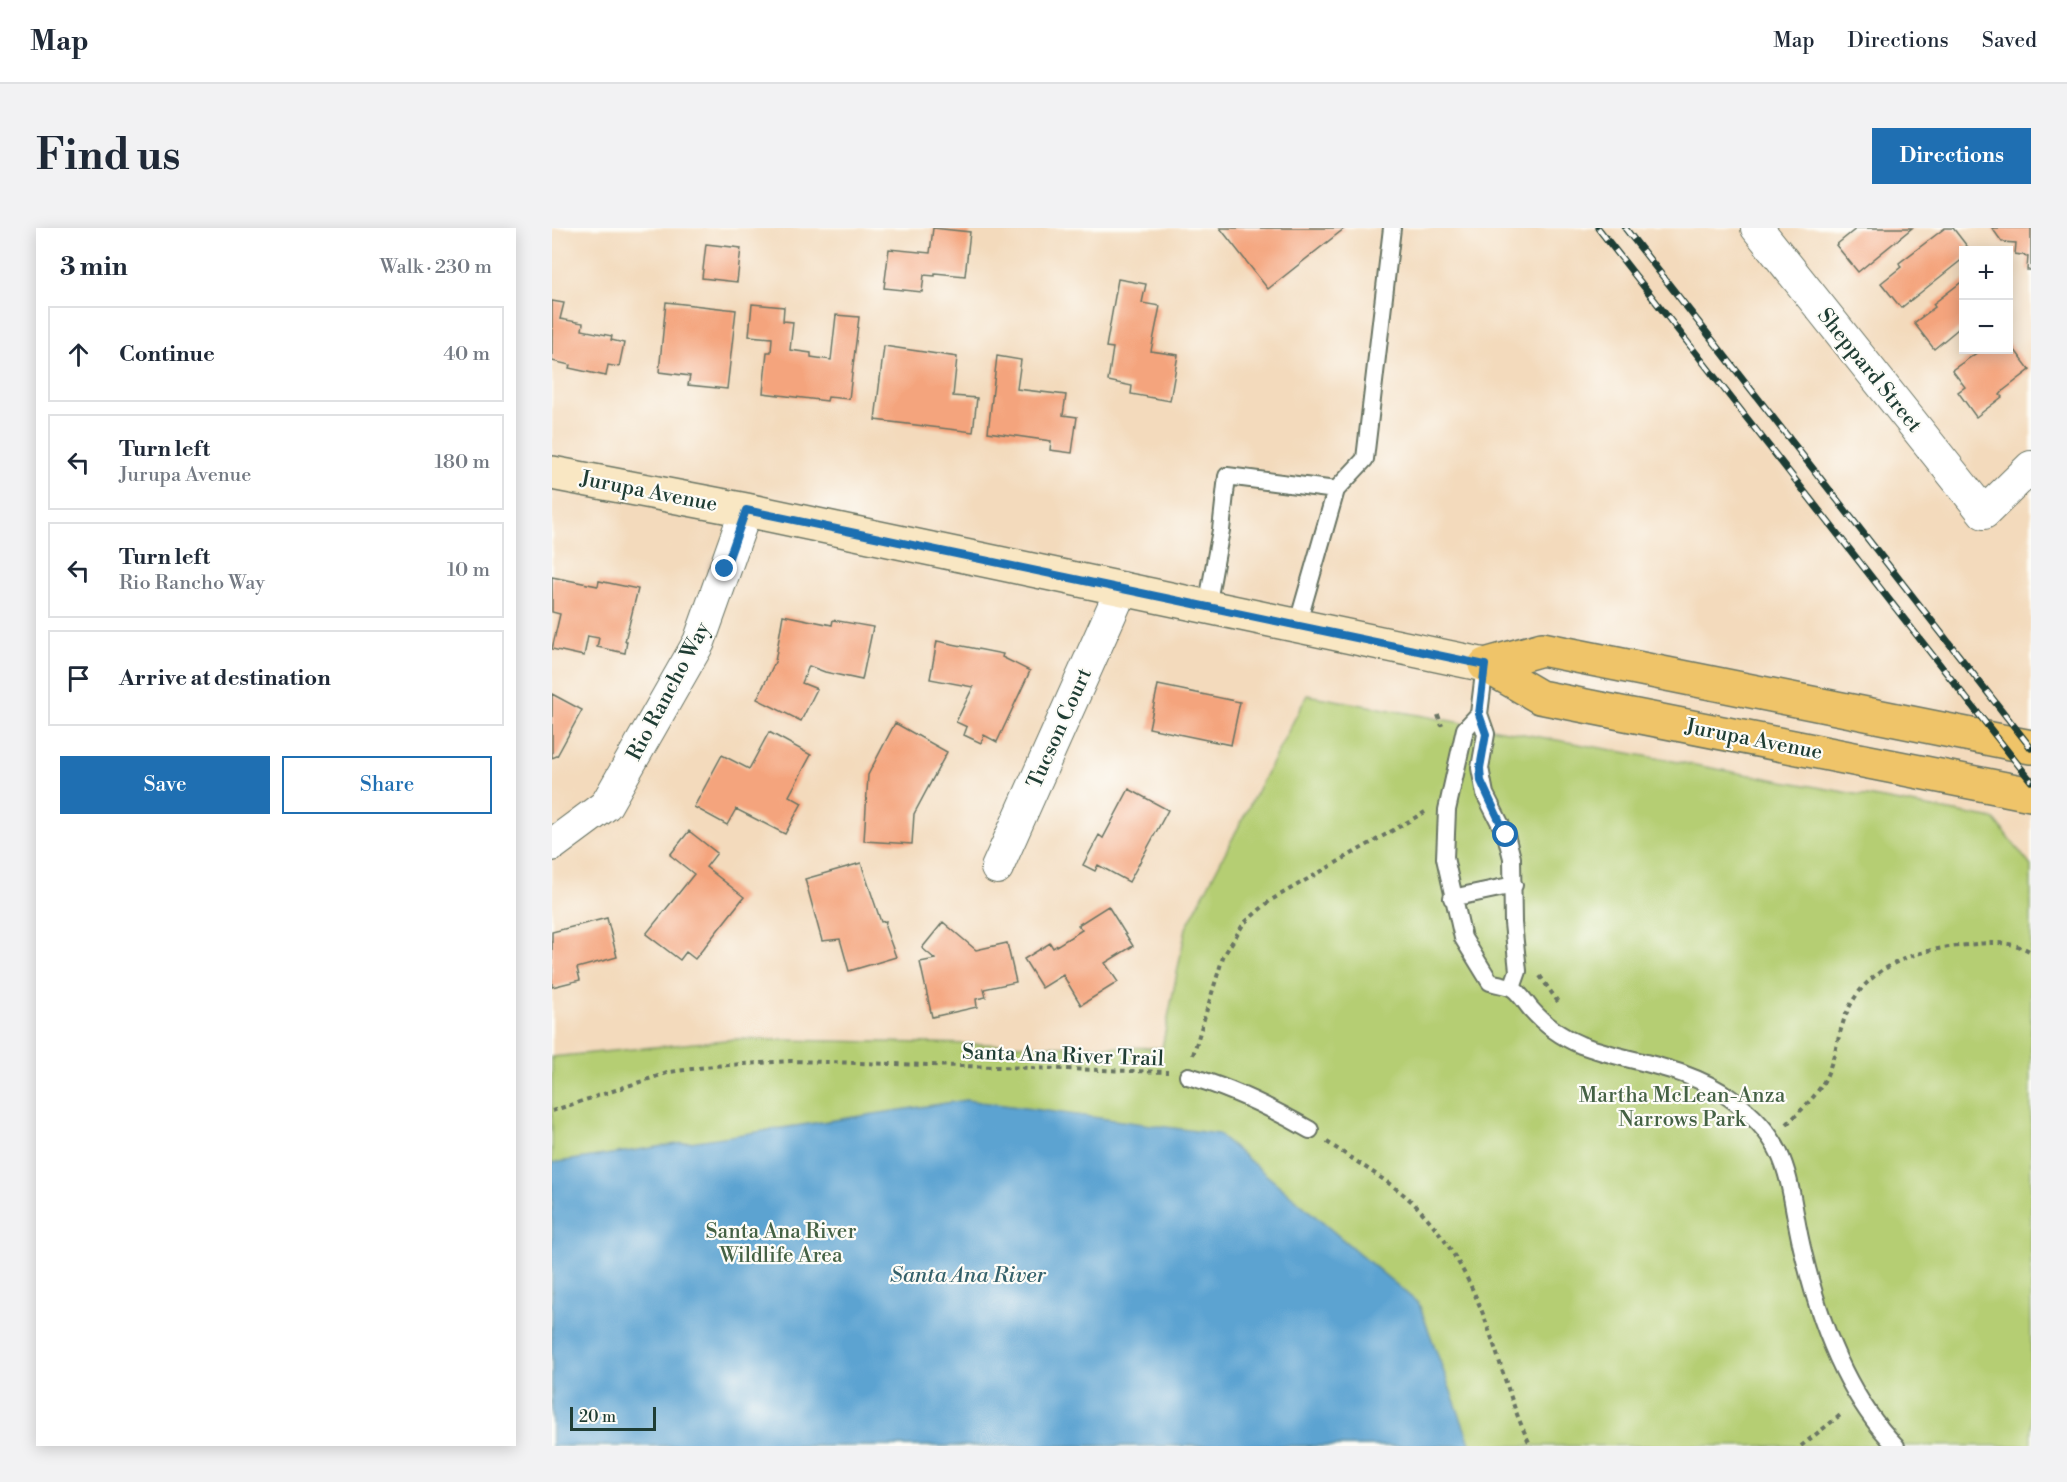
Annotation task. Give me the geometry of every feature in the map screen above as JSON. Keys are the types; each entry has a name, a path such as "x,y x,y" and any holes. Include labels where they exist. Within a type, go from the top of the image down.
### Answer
{"main road":[{"name":"Jurupa Avenue","path":"552,473 746,510 1485,665 1540,697 2031,794"},
{"name":"Jurupa Avenue","path":"1485,665 1542,650 2031,747"}],"street":[{"name":"Sheppard Street","path":"1757,228 1984,513 2031,466"},
{"name":"Rio Rancho Way","path":"552,844 606,805 699,642 746,510"},
{"name":"Tucson Court","path":"997,868 1122,588"}],"lane":[{"path":"1298,626 1336,490 1365,459 1392,228"},
{"path":"1208,606 1221,530 1227,476 1336,490"},
{"path":"1485,665 1479,714 1486,734 1480,768 1481,781 1506,835 1512,858 1513,922 1518,971 1512,988"},
{"path":"1479,714 1465,729 1447,810 1445,858 1462,938 1490,982 1512,988 1552,1029 1578,1044 1693,1077 1730,1097 1759,1123 1781,1152 1791,1185 1803,1255 1838,1358 1860,1399 1896,1446"},
{"path":"1452,898 1514,885"},
{"path":"1188,1076 1219,1085 1269,1107 1310,1130"}],"path":[{"path":"1188,1076 1223,957 1244,924 1271,900 1423,812 1447,810"},
{"path":"1778,1118 1785,1126 1823,1083 1846,1016 1855,998 1868,981 1895,961 1930,948 1994,942 2024,948 2031,952"},
{"path":"1517,952 1531,949 1541,980 1560,1004"},
{"name":"Santa Ana River Trail","path":"552,1111 670,1072 713,1066 791,1061 1161,1071 1188,1076"},
{"path":"1310,1130 1404,1195 1430,1221 1478,1304 1510,1398 1531,1446"},
{"path":"1801,1446 1860,1399"}],"green space":[{"name":"Martha McLean-Anza Narrows Park","path":"1307,695 1994,819 2031,866 2031,1446 552,1446 552,1057 736,1039 1162,1048 1186,928"}],"water":[{"name":"Santa Ana River","path":"966,1100 1218,1134 1419,1304 1471,1446 552,1446 552,1163"}],"building":[{"path":"933,228 970,232 965,276 935,273 935,276 924,275 922,292 884,288 889,249 930,253"},
{"path":"1220,228 1345,228 1268,289"},
{"path":"1857,228 1912,228 1858,272 1836,245"},
{"path":"1945,228 1953,228 1967,246 1959,246 1959,262 1901,308 1881,283 1901,267 1899,263"},
{"path":"1992,228 2031,228 2031,270 2027,270 2028,256 2015,254 2016,243 2002,242"},
{"path":"706,244 741,248 737,282 702,278"},
{"path":"1118,279 1146,284 1142,303 1160,306 1151,351 1178,355 1170,401 1131,394 1132,386 1108,381 1113,348 1106,347"},
{"path":"1959,284 1959,328 1934,349 1914,323 1935,307 1933,304"},
{"path":"552,301 564,303 560,319 583,323 582,330 612,336 611,340 624,343 619,367 608,365 606,376 569,368 570,365 552,361"},
{"path":"666,302 736,310 727,389 688,385 690,376 659,372"},
{"path":"752,304 784,307 783,321 793,322 790,350 811,353 811,357 831,360 836,315 859,317 849,399 828,397 827,401 763,393 767,352 771,352 772,338 749,336"},
{"path":"884,346 957,357 953,396 977,398 973,432 875,420"},
{"path":"2013,348 2030,370 2004,390 2000,395 2002,397 1976,417 1958,392 1965,387 1952,370 1975,354 2013,354"},
{"path":"997,356 1021,360 1017,389 1066,395 1063,415 1077,417 1072,453 1050,450 1051,441 988,432"},
{"path":"552,577 598,586 599,581 638,589 625,641 627,641 625,653 597,647 599,638 588,636 584,656 552,649 560,614 552,612"},
{"path":"783,615 832,625 833,620 873,627 862,680 809,666 802,683 817,689 801,721 757,699 775,662"},
{"path":"937,641 1003,654 1002,657 1030,671 997,742 984,735 981,743 964,735 967,727 956,722 973,687 930,679"},
{"path":"1158,685 1240,702 1231,745 1149,728"},
{"path":"552,694 582,710 557,756 552,758"},
{"path":"895,723 947,752 914,814 912,844 864,841 868,775"},
{"path":"769,732 811,755 789,796 802,803 785,834 736,809 727,825 694,807 722,755 749,769"},
{"path":"1129,789 1168,810 1129,882 1098,865 1095,871 1083,865 1099,835 1103,838"},
{"path":"689,831 717,853 706,867 744,897 695,959 686,952 680,960 646,934 694,874 670,855"},
{"path":"861,863 881,922 886,921 885,927 896,957 849,971 840,939 822,941 805,879"},
{"path":"1108,906 1133,946 1105,963 1118,982 1081,1005 1063,975 1042,988 1024,959 1050,943 1053,948 1082,930 1078,925"},
{"path":"607,918 617,957 577,968 580,980 552,987 552,932"},
{"path":"943,922 976,950 1007,943 1016,982 984,989 986,997 976,999 977,1007 932,1017 920,962 935,959 922,948"}],"railway":[{"path":"1598,228 2031,781"},
{"path":"1625,228 2031,748"}],"route":[{"path":"725,569 746,510 1485,665 1479,714 1486,734 1480,768 1481,781 1485,794 1506,835"}],"park label":[{"name":"Santa Ana River Wildlife Area","path":"781,1243"}]}
